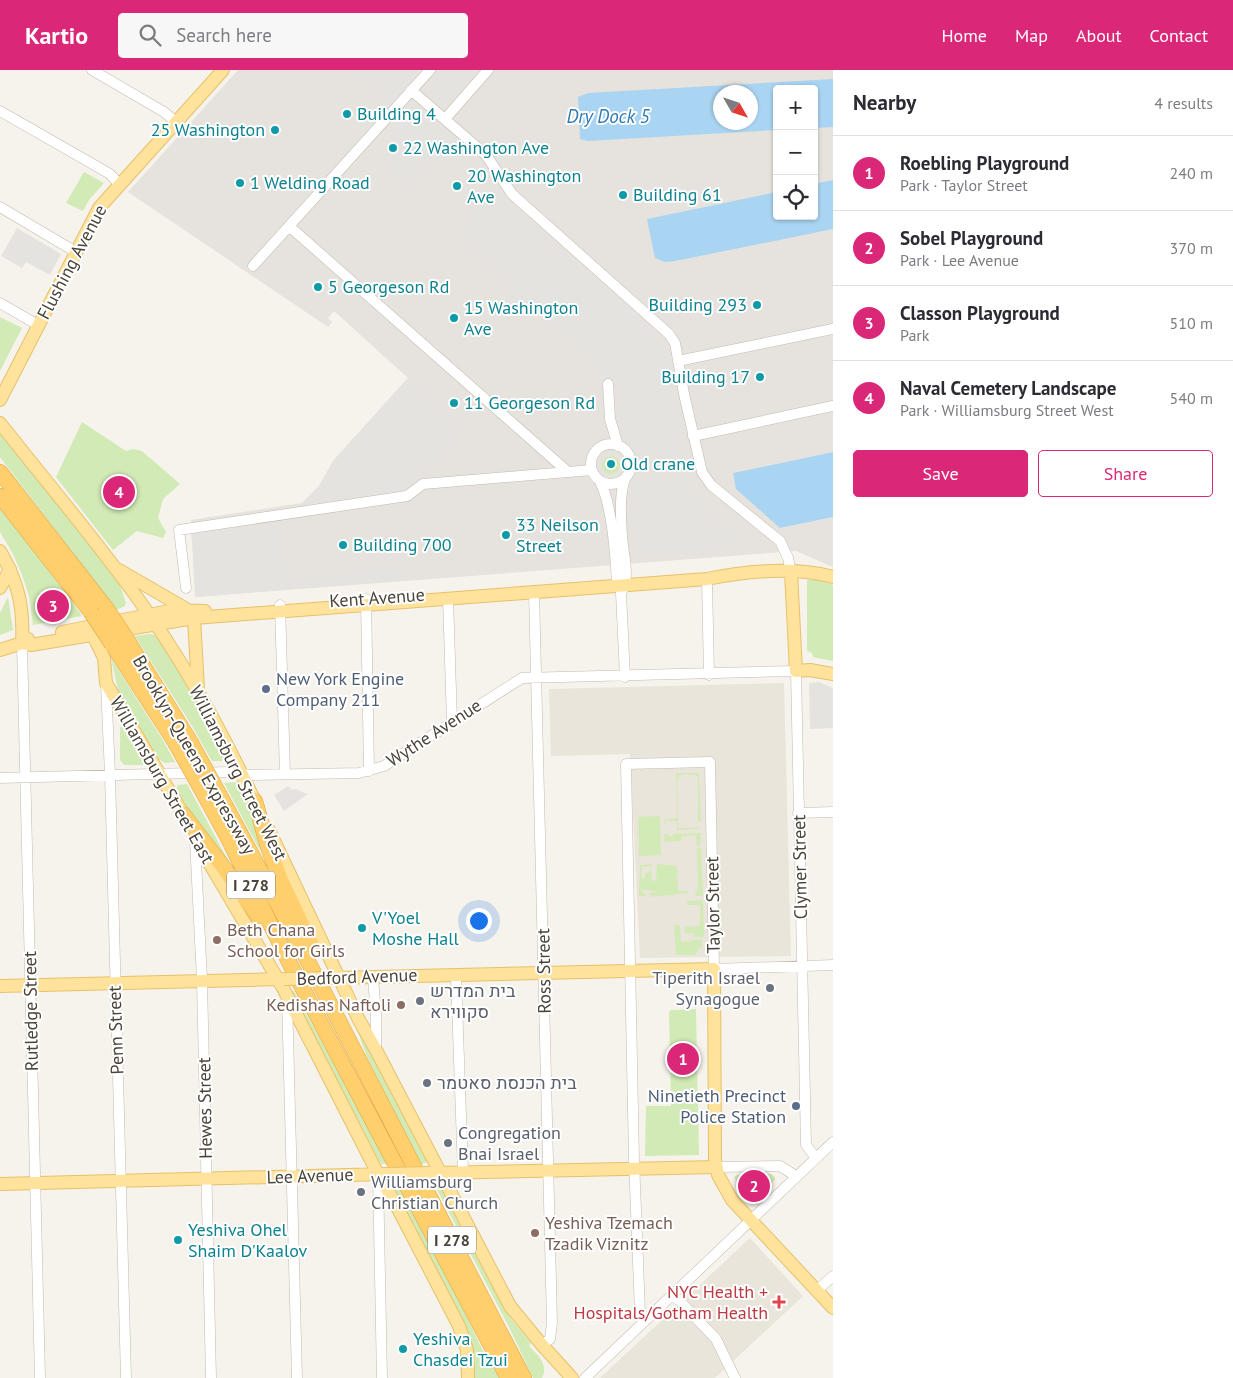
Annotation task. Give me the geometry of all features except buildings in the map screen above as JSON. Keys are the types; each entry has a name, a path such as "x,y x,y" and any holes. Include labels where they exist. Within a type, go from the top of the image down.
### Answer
{"highway":[{"name":"Brooklyn-Queens Expressway","path":"0,472 95,621"},
{"name":"Brooklyn-Queens Expressway","path":"0,496 95,621 119,641 191,743 217,803 229,840 285,976 508,1378"},
{"name":"Brooklyn-Queens Expressway","path":"119,641 175,742 217,803 340,1020 411,1164 524,1378"},
{"path":"255,801 268,847 280,879 340,1008 340,1020"},
{"path":"183,814 242,893 285,976"}],"main road":[{"name":"Flushing Avenue","path":"0,400 99,208 222,70"},
{"name":"Williamsburg Street West","path":"0,424 115,568 152,620 198,691 255,801 336,978 376,1050 435,1173 510,1306 572,1378"},
{"path":"0,550 10,569 21,600 22,643"},
{"path":"115,568 191,614 198,691"},
{"path":"0,588 10,569"},
{"name":"Kent Avenue","path":"0,650 22,643 31,645 95,621 152,620 191,614 621,583 707,580 736,574 790,569 833,577"},
{"name":"Clymer Street","path":"790,569 796,671"},
{"name":"Kent Avenue","path":"366,602 448,599 534,592 724,571 736,574"},
{"name":"Williamsburg Street East","path":"95,621 104,658 106,683 183,814 195,838 285,976 287,997 383,1174 394,1201 459,1326 468,1350 468,1378"},
{"name":"Wythe Avenue","path":"796,671 810,670 833,674"},
{"name":"Bedford Avenue","path":"0,986 285,976 336,978 714,968"},
{"name":"Taylor Street","path":"714,968 715,1159 718,1175 728,1194 740,1210 833,1308"},
{"name":"Lee Avenue","path":"0,1184 717,1167"}],"street":[{"path":"92,70 164,112 176,122"},
{"path":"253,266 430,70"},
{"path":"444,118 488,70"},
{"path":"412,90 486,155 512,194 669,334 674,343 702,472 706,479 780,541 790,569"},
{"path":"0,111 110,174 119,184"},
{"path":"0,207 76,252"},
{"path":"289,226 568,472"},
{"path":"0,303 38,325"},
{"path":"678,361 833,329"},
{"path":"605,446 610,419 608,384"},
{"path":"693,436 833,406"},
{"path":"610,419 618,446"},
{"path":"618,540 605,493 592,470 593,457 597,451 605,446 618,446 627,452 631,461 622,492 618,540 625,677"},
{"path":"186,588 179,530 407,496 424,484 592,470"},
{"path":"599,480 612,484 625,478"},
{"path":"707,580 709,675"},
{"name":"Ross Street","path":"534,592 552,1323 550,1339 542,1345"},
{"path":"448,599 452,722"},
{"path":"366,602 369,771"},
{"path":"280,609 285,774"},
{"name":"Rutledge Street","path":"22,643 40,1378"},
{"name":"Wythe Avenue","path":"0,778 229,772 241,774 359,773 384,766 520,679 796,671"},
{"name":"Clymer Street","path":"796,671 806,1146 816,1158"},
{"name":"Penn Street","path":"106,683 126,1378"},
{"name":"Taylor Street","path":"630,970 626,764 710,762 714,968"},
{"path":"798,813 833,812"},
{"name":"Hewes Street","path":"195,838 202,980 211,1378"},
{"name":"Bedford Avenue","path":"714,968 833,965"},
{"path":"630,970 634,1169 640,1312 646,1320"},
{"path":"456,975 463,1172"},
{"path":"373,977 376,1050"},
{"path":"287,997 297,1378"},
{"path":"358,1020 376,1015"},
{"path":"288,1038 304,1030"},
{"path":"585,1378 833,1142"},
{"name":"Lee Avenue","path":"717,1167 780,1166 796,1176"},
{"path":"382,1378 379,1206 383,1174"},
{"path":"379,1206 394,1201"},
{"path":"816,1291 833,1276"},
{"path":"673,1294 716,1339 735,1378"}],"shaded area":[{"path":"238,70 833,70 833,452 733,473 780,528 833,517 833,567 796,551 195,597 191,520 302,503 319,486 333,461 408,378 334,311 328,318 332,322 328,327 128,192"},
{"path":"352,70 421,70 391,104"},
{"path":"441,70 457,72 457,70 477,70 451,99 445,101 434,97 430,86"},
{"path":"416,105 454,140 406,193 389,178 395,170 388,165 409,141 395,129"},
{"path":"495,192 649,329 660,350 667,348 674,382 668,385 672,409 679,408 686,441 679,443 681,455 637,458 627,444 622,441 618,429 617,412 623,409 623,389 454,238"},
{"path":"17,228 61,254 50,275 26,262 22,268 1,256"},
{"path":"408,378 465,427 414,485 397,494 307,507 302,503 319,486 333,461"},
{"path":"683,476 706,509 744,544 639,553 634,484"},
{"path":"275,521 286,582 398,568 399,580 197,597 191,532"},
{"path":"819,682 833,688 833,728 810,729 809,683"},
{"path":"784,683 791,956 640,958 630,754 551,756 549,689"},
{"path":"288,786 292,790 295,789 308,794 284,811 274,795"},
{"path":"750,1238 803,1296 715,1378 600,1378"}],"green space":[{"path":"84,172 104,183 89,200 83,211 66,203"},
{"path":"0,317 22,328 0,371"},
{"path":"82,422 126,451 133,449 142,451 180,484 163,499 158,518 166,532 163,538 137,531 113,550 56,477"},
{"path":"0,434 3,435 119,582 126,603 125,606 116,610 0,457"},
{"path":"611,456 617,459 620,465 617,471 611,474 605,471 602,465 605,459"},
{"path":"0,508 82,616 33,625 29,596 22,575 13,554 0,532"},
{"path":"807,580 819,580 833,585 833,661 813,657 812,653 807,651"},
{"path":"8,597 13,630 0,635 0,613"},
{"path":"150,634 159,639 201,707 224,751 225,758 223,761 212,761 135,636"},
{"path":"111,658 175,762 165,763 158,759 119,695"},
{"path":"120,727 123,727 144,761 143,765 124,765 120,760"},
{"path":"676,773 699,773 701,821 698,821 698,778 696,775 682,774 677,778 678,828 699,829 677,830 677,821 665,821 664,830 664,820 677,818"},
{"path":"237,782 246,796 253,813 261,847 259,849 224,783"},
{"path":"187,784 229,862 226,863 177,795 176,789 178,785"},
{"path":"660,816 661,855 639,856 638,817"},
{"path":"701,833 700,846 697,846 696,835 682,836 681,841 665,842 664,834 669,834 670,837 673,834"},
{"path":"697,848 701,848 703,896 696,896 695,891 698,891"},
{"path":"652,864 652,866 642,867 642,878 645,878 647,872 652,871 651,880 656,881 657,864 677,866 678,891 688,891 688,893 651,897 649,893 658,892 642,889 641,891 646,896 639,896 640,865"},
{"path":"703,900 704,937 694,937 694,933 685,933 685,927 700,926 700,905 687,905 687,901"},
{"path":"674,925 680,925 681,942 702,939 702,948 699,948 695,955 676,955"},
{"path":"291,991 294,991 388,1164 380,1162"},
{"path":"696,1009 699,1155 645,1156 646,1106 671,1106 669,1012 671,1010"},
{"path":"352,1016 427,1161 425,1163 421,1164 367,1057"},
{"path":"771,1174 775,1177 775,1180 754,1199 740,1188 734,1177 737,1175"},
{"path":"434,1184 439,1185 511,1319 531,1343 529,1346 542,1360 544,1373 542,1378 533,1378 510,1329"},
{"path":"398,1185 486,1357 500,1378 474,1378 473,1352 466,1328 393,1187"}],"water":[{"name":"Dry Dock 5","path":"833,79 833,127 818,128 818,85 773,85 773,130 588,141 580,139 578,97 588,93 713,86 713,130 758,130 758,85 728,85"},
{"path":"833,180 833,229 675,261 665,262 655,258 647,219 773,193 773,220 818,220 818,183"},
{"path":"833,452 833,517 780,528 736,489 733,473"}],"place":[{"name":"Building 4","path":"347,114"},
{"name":"25 Washington","path":"275,130"},
{"name":"22 Washington Ave","path":"393,148"},
{"name":"1 Welding Road","path":"240,183"},
{"name":"20 Washington Ave","path":"457,186"},
{"name":"Building 61","path":"623,195"},
{"name":"5 Georgeson Rd","path":"318,287"},
{"name":"Building 293","path":"757,305"},
{"name":"15 Washington Ave","path":"454,318"},
{"name":"Building 17","path":"760,377"},
{"name":"11 Georgeson Rd","path":"454,403"},
{"name":"Old crane","path":"611,464"},
{"name":"Naval Cemetery Landscape","path":"119,492"},
{"name":"33 Neilson Street","path":"506,535"},
{"name":"Building 700","path":"343,545"},
{"name":"Classon Playground","path":"53,606"},
{"name":"New York Engine Company 211","path":"266,689"},
{"name":"V'Yoel Moshe Hall","path":"362,928"},
{"name":"Beth Chana School for Girls","path":"217,940"},
{"name":"Tiperith Israel Synagogue","path":"770,988"},
{"name":"בית המדרש סקווירא","path":"420,1001"},
{"name":"Kedishas Naftoli","path":"401,1005"},
{"name":"Roebling Playground","path":"683,1059"},
{"name":"בית הכנסת סאטמר","path":"427,1083"},
{"name":"Ninetieth Precinct Police Station","path":"796,1106"},
{"name":"Congregation Bnai Israel","path":"448,1143"},
{"name":"Sobel Playground","path":"754,1186"},
{"name":"Williamsburg Christian Church","path":"361,1192"},
{"name":"Yeshiva Tzemach Tzadik Viznitz","path":"535,1233"},
{"name":"Yeshiva Ohel Shaim D'Kaalov","path":"178,1240"},
{"name":"NYC Health + Hospitals/Gotham Health","path":"779,1302"},
{"name":"Yeshiva Chasdei Tzui","path":"403,1349"}]}
